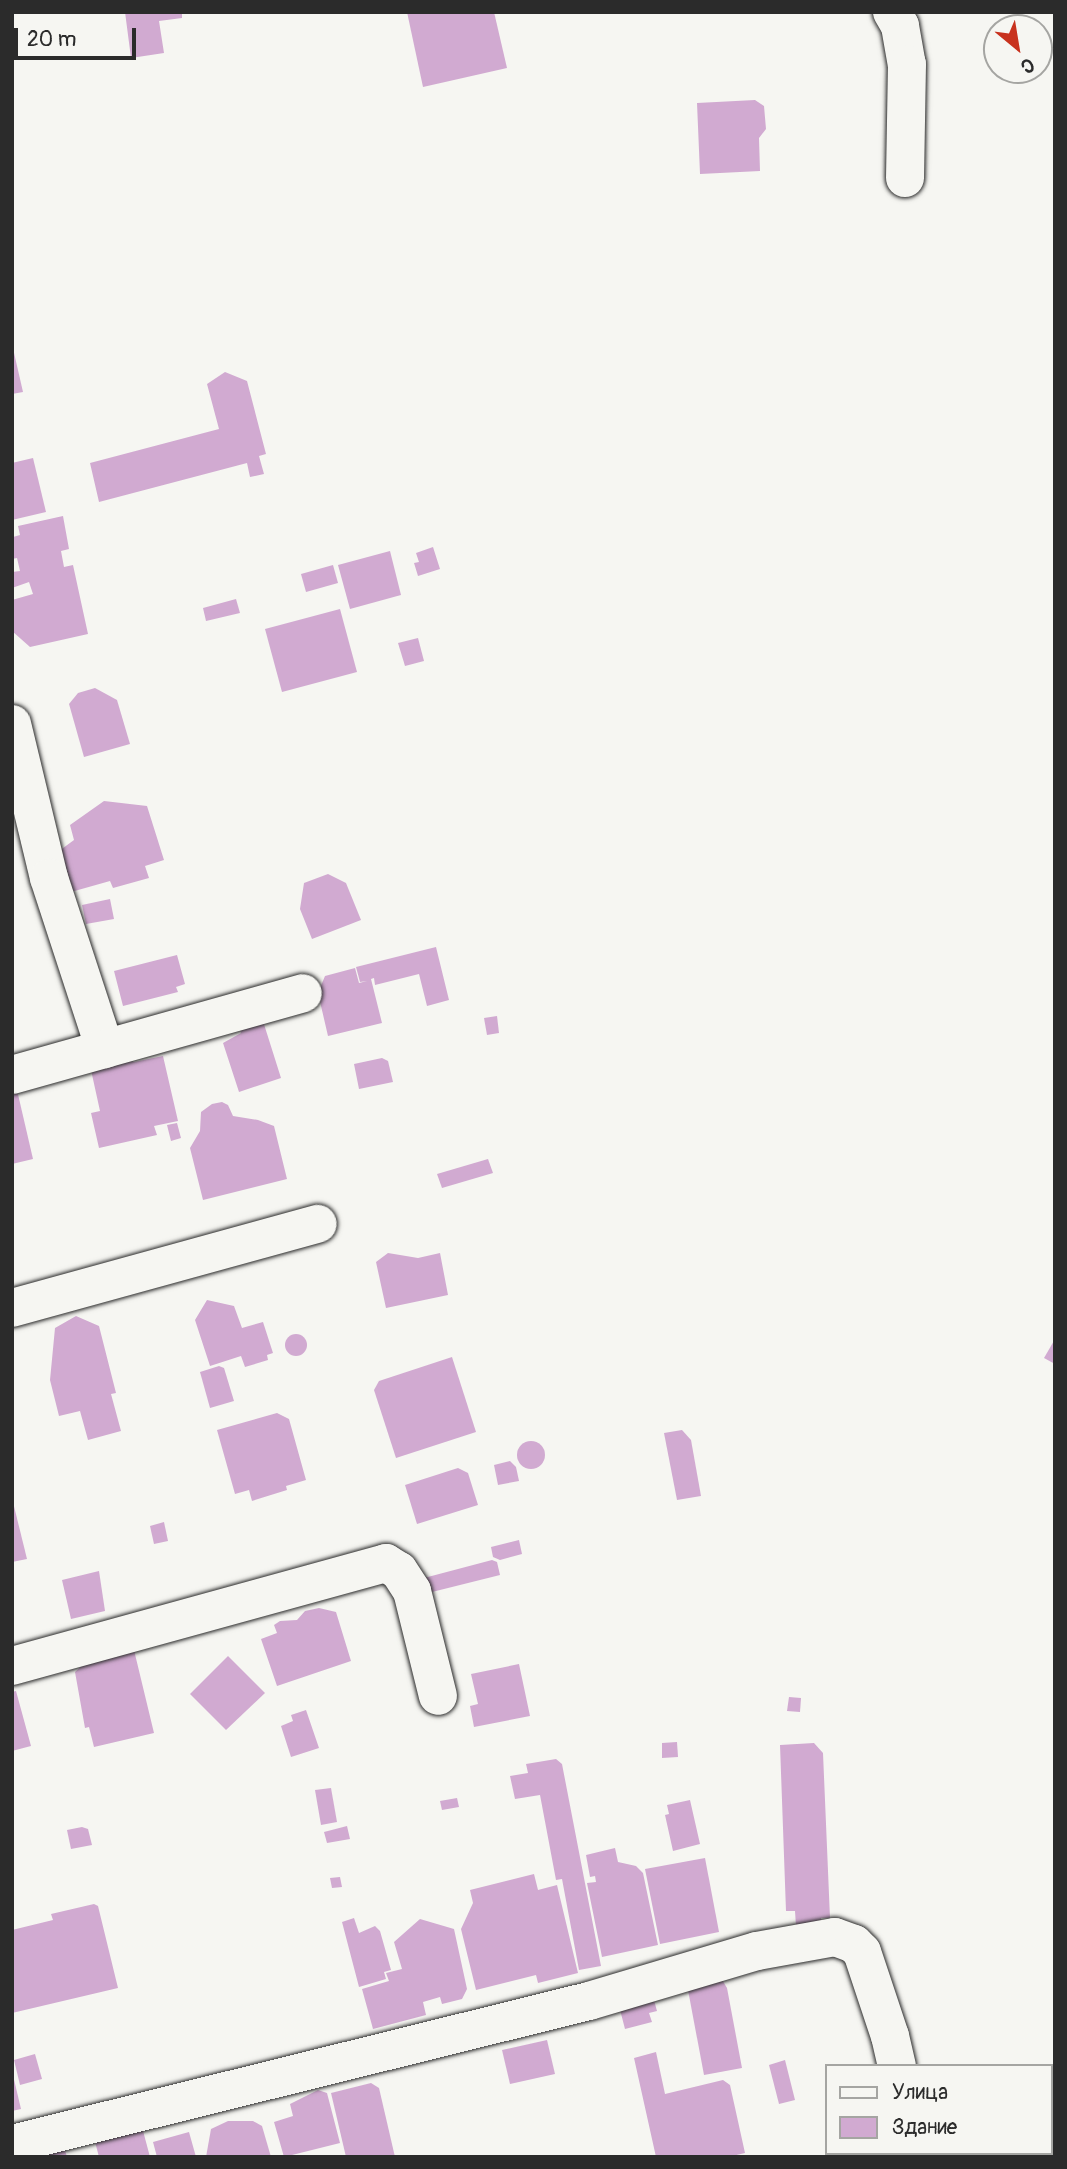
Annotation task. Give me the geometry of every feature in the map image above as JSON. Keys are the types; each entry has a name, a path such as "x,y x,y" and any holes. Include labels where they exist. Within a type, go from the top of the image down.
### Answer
{"street":[{"path":"892,12 900,26 907,64 905,178"},
{"path":"12,724 49,878 105,1049"},
{"path":"12,1074 303,993"},
{"path":"12,1308 318,1224"},
{"path":"12,1665 386,1563 399,1571 412,1591 438,1696"},
{"path":"12,2144 589,2001 757,1951 835,1937 854,1944 862,1952 897,2064"}],"building":[{"path":"125,12 182,12 182,18 159,21 164,53 131,58"},
{"path":"407,12 494,12 507,68 423,87"},
{"path":"755,100 764,106 766,129 759,138 760,171 700,174 697,103"},
{"path":"12,344 23,392 12,394"},
{"path":"225,372 247,381 266,454 259,456 264,474 250,477 247,463 99,502 90,463 219,429 207,384"},
{"path":"33,458 46,512 12,520 12,463"},
{"path":"63,516 69,549 61,551 64,567 73,565 88,634 30,647 12,631 12,600 33,594 29,582 12,588 12,572 20,571 17,558 12,559 13,537 20,535 18,526"},
{"path":"433,547 440,569 418,576 414,563 419,562 416,553"},
{"path":"390,551 401,595 350,609 338,565"},
{"path":"333,565 338,583 306,592 301,574"},
{"path":"236,599 240,613 206,621 203,608"},
{"path":"340,609 357,672 282,692 265,629"},
{"path":"418,638 424,661 405,666 398,643"},
{"path":"95,688 117,700 130,744 84,757 69,704 78,693"},
{"path":"104,801 147,806 164,860 145,866 149,878 113,888 110,881 71,892 59,851 74,840 70,825"},
{"path":"328,874 346,883 361,920 312,939 300,909 304,883"},
{"path":"110,899 114,919 86,924 82,905"},
{"path":"436,947 449,1000 427,1006 419,974 375,985 374,978 371,979 382,1023 328,1036 318,993 325,976 355,968 359,983 367,981 360,982 356,967"},
{"path":"177,955 185,984 176,987 178,992 123,1006 114,971"},
{"path":"497,1016 499,1033 487,1035 484,1018"},
{"path":"263,1021 281,1078 239,1092 223,1043 241,1033 238,1025"},
{"path":"109,1052 134,1062 163,1056 178,1121 154,1126 157,1135 99,1148 91,1113 100,1111 91,1070"},
{"path":"382,1058 388,1061 393,1082 359,1089 354,1064"},
{"path":"17,1090 33,1159 12,1164 12,1091"},
{"path":"222,1102 228,1105 233,1116 274,1126 287,1179 203,1200 190,1148 200,1131 201,1112 212,1104"},
{"path":"177,1123 181,1138 171,1141 167,1125"},
{"path":"488,1159 493,1173 442,1188 437,1174"},
{"path":"388,1253 418,1258 440,1253 448,1295 386,1308 376,1262"},
{"path":"207,1300 234,1306 242,1328 263,1322 273,1353 267,1355 268,1360 245,1367 241,1356 210,1366 195,1320"},
{"path":"76,1316 99,1326 116,1393 111,1394 121,1431 88,1440 80,1411 59,1416 50,1380 55,1328"},
{"path":"296,1334 304,1337 307,1345 304,1353 296,1356 288,1353 285,1345 288,1337"},
{"path":"1055,1339 1055,1364 1044,1358"},
{"path":"452,1357 476,1432 396,1458 374,1390 379,1381"},
{"path":"219,1366 224,1368 234,1401 210,1408 200,1372"},
{"path":"277,1413 289,1419 306,1480 286,1486 287,1490 252,1501 249,1490 235,1494 217,1430"},
{"path":"682,1430 691,1440 701,1496 677,1500 664,1433"},
{"path":"531,1441 541,1445 545,1455 541,1465 531,1469 521,1465 517,1455 521,1445"},
{"path":"510,1461 516,1467 519,1481 498,1485 494,1465"},
{"path":"458,1468 468,1473 478,1505 417,1524 405,1485"},
{"path":"12,1498 27,1559 12,1562"},
{"path":"164,1522 168,1541 154,1544 150,1526"},
{"path":"519,1540 522,1554 500,1560 493,1557 491,1547"},
{"path":"492,1560 497,1562 500,1575 428,1593 424,1578"},
{"path":"99,1571 105,1611 71,1619 62,1580"},
{"path":"319,1608 336,1612 351,1661 277,1686 261,1639 277,1633 274,1625 280,1621 297,1620 305,1611"},
{"path":"134,1650 154,1733 94,1747 89,1727 85,1728 75,1672 86,1662"},
{"path":"228,1656 265,1693 226,1730 190,1694"},
{"path":"519,1664 530,1716 474,1727 470,1706 478,1704 471,1674"},
{"path":"16,1691 31,1746 12,1751 12,1692"},
{"path":"789,1697 801,1698 800,1712 787,1711"},
{"path":"306,1710 319,1748 291,1757 281,1726 293,1721 291,1715"},
{"path":"677,1742 678,1757 662,1758 662,1743"},
{"path":"814,1743 823,1753 830,1918 821,1918 821,1925 796,1926 795,1911 786,1911 780,1745"},
{"path":"556,1759 562,1764 601,1966 579,1970 562,1879 556,1880 540,1795 515,1799 510,1776 528,1773 526,1764"},
{"path":"331,1788 337,1822 321,1825 315,1790"},
{"path":"457,1798 459,1807 442,1810 440,1801"},
{"path":"690,1800 700,1844 673,1851 665,1815 669,1814 667,1805"},
{"path":"347,1826 350,1839 327,1843 324,1832"},
{"path":"82,1827 88,1829 92,1845 71,1849 67,1830"},
{"path":"615,1848 618,1862 636,1866 643,1873 658,1945 602,1957 587,1883 596,1882 595,1876 590,1877 586,1855"},
{"path":"705,1858 719,1932 660,1944 645,1869"},
{"path":"534,1874 538,1890 557,1885 578,1973 538,1983 536,1975 476,1990 461,1929 473,1903 470,1890"},
{"path":"340,1877 342,1887 332,1888 330,1878"},
{"path":"94,1904 98,1906 118,1988 12,2013 12,1930 53,1920 51,1914"},
{"path":"354,1918 359,1933 375,1926 380,1931 391,1970 384,1972 386,1979 359,1987 342,1922"},
{"path":"420,1919 454,1929 467,1989 462,1999 442,2004 440,1997 423,2002 426,2015 373,2029 362,1989 389,1981 386,1973 402,1969 394,1942"},
{"path":"721,1978 727,1988 742,2068 704,2075 688,1990"},
{"path":"652,1993 657,2011 649,2013 652,2022 625,2029 618,2002"},
{"path":"547,2040 555,2074 510,2084 502,2050"},
{"path":"656,2052 665,2094 723,2080 730,2085 745,2153 728,2157 656,2157 634,2058"},
{"path":"35,2054 42,2079 20,2085 14,2060"},
{"path":"785,2060 795,2100 779,2104 769,2065"},
{"path":"12,2071 21,2109 12,2111"},
{"path":"371,2083 379,2088 395,2157 346,2157 331,2093"},
{"path":"1055,2083 1053,2140 1053,2084"},
{"path":"318,2090 327,2093 340,2143 284,2157 274,2122 293,2116 290,2104"},
{"path":"228,2121 253,2121 262,2126 271,2157 206,2157 211,2129"},
{"path":"142,2127 150,2157 99,2157 94,2138"},
{"path":"189,2132 196,2157 157,2157 153,2142"},
{"path":"63,2144 67,2157 32,2157"},
{"path":"910,2155 1008,2155 1005,2157"}]}
